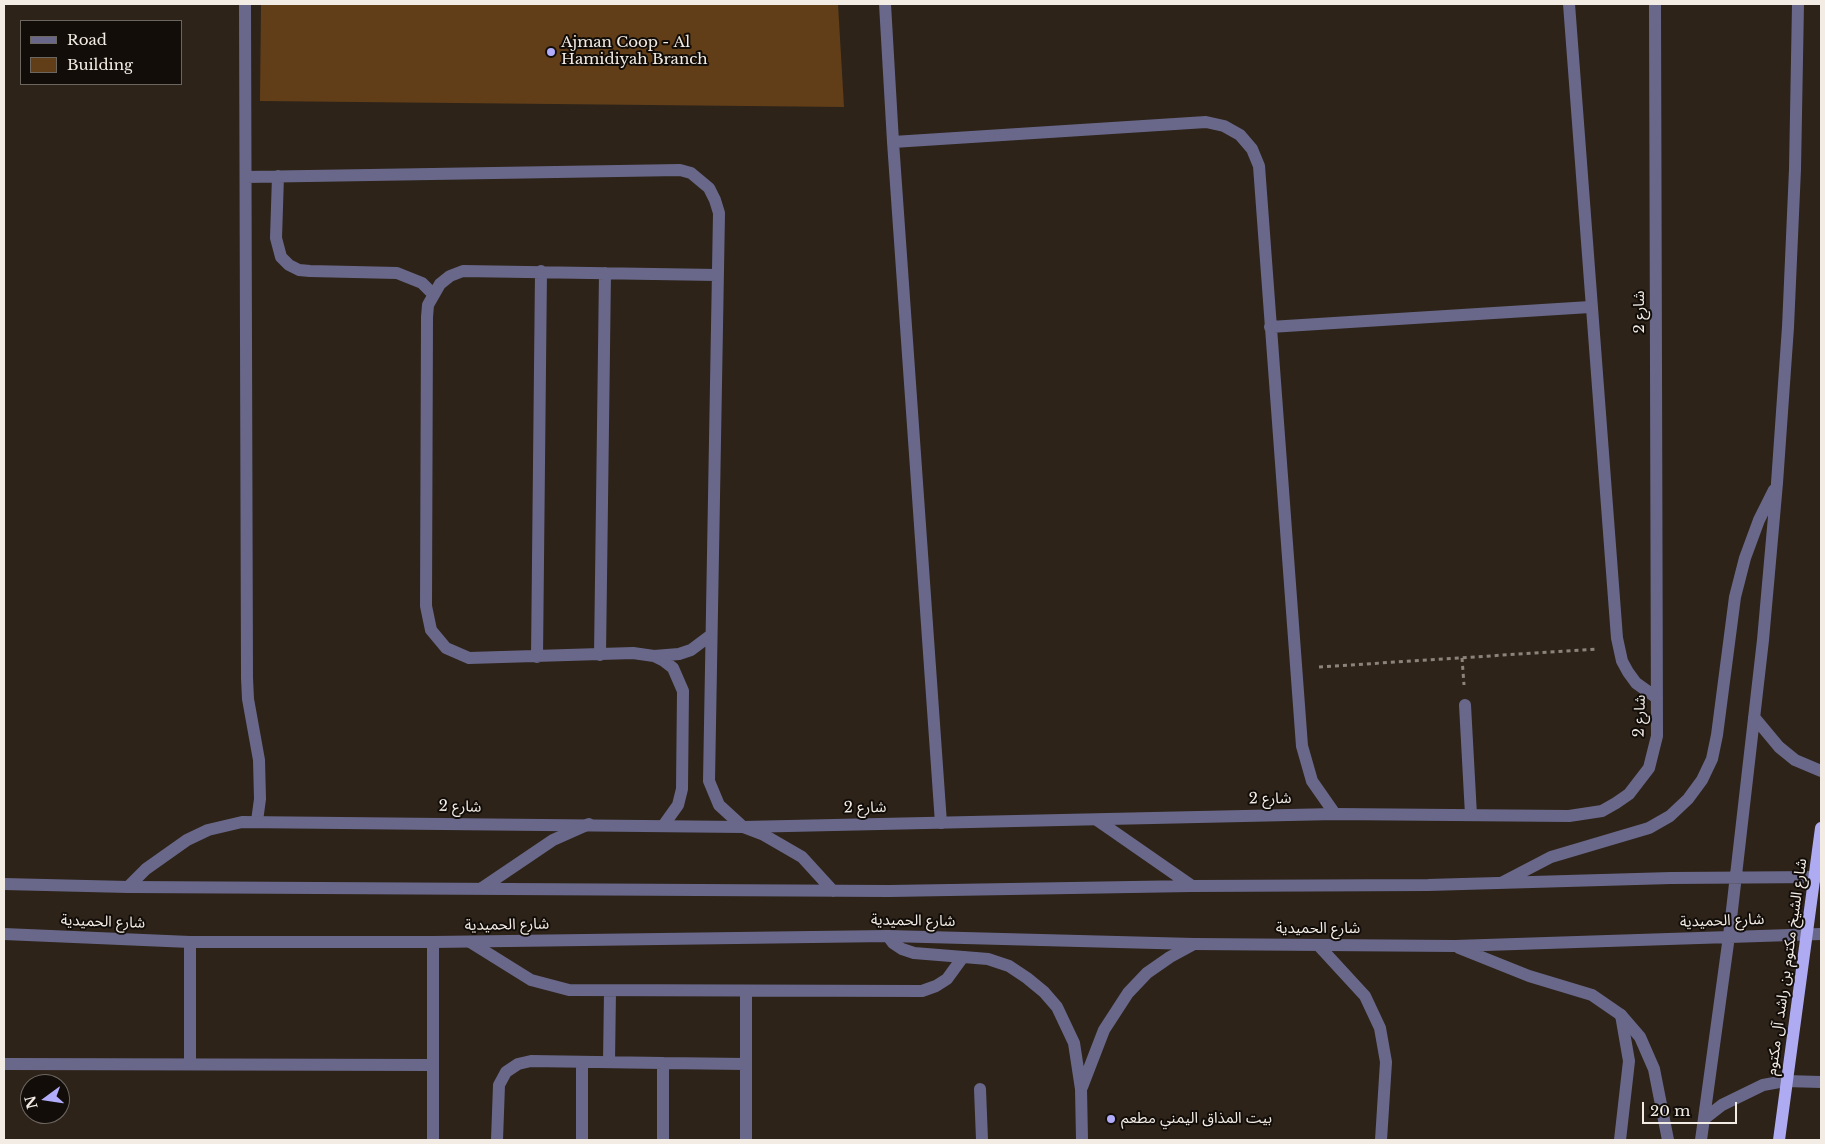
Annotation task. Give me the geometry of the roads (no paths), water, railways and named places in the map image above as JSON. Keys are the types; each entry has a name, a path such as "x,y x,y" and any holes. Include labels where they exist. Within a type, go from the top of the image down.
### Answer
{"main road":[{"name":"شارع الشيخ مكتوم بن راشد آل مكتوم","path":"1779,1140 1821,828"}],"street":[{"path":"245,4 247,678 249,706 259,760 260,799 257,821"},
{"path":"885,4 941,823"},
{"path":"1569,4 1590,307 1618,648 1628,672 1636,682 1657,698"},
{"name":"شارع 2","path":"128,887 146,869 187,840 224,825 257,821 743,827 1335,814 1586,814 1616,804 1629,794 1649,768 1657,736 1655,4"},
{"path":"1701,1140 1729,936 1778,483 1792,228 1798,4"},
{"path":"893,142 1206,122 1224,126 1240,135 1252,149 1259,166 1302,746 1305,764 1312,781 1335,814"},
{"path":"246,177 680,170 700,179 715,200 719,213 709,781 719,805 743,827 770,838 802,857 833,891"},
{"path":"278,176 277,243 281,257 289,265 299,270 310,271 397,272 422,284 433,294"},
{"path":"711,635 691,650 679,654 654,656 633,653 469,658 457,654 438,640 427,618 427,317 428,305 433,294 445,280 463,271 718,275"},
{"path":"537,656 541,272"},
{"path":"600,654 605,273"},
{"path":"1270,327 1590,307"},
{"path":"1502,883 1551,857 1650,828 1670,816 1688,799 1702,780 1712,759 1717,735 1735,597 1745,558 1759,520 1778,483"},
{"path":"654,656 673,668 683,691 682,789 678,805 663,826"},
{"path":"1465,705 1470,815"},
{"path":"1754,717 1779,747 1795,760 1821,771"},
{"path":"1097,820 1192,886"},
{"path":"480,889 553,840 589,824"},
{"name":"شارع الحميدية","path":"4,884 128,887 833,891 1821,877"},
{"name":"شارع الحميدية","path":"4,934 190,942 470,942 888,936 1194,944 1455,946 1821,934"},
{"path":"888,936 893,943 914,953 988,959 1009,966 1044,992 1057,1007 1074,1043 1081,1089 1082,1140"},
{"path":"190,942 190,1064"},
{"path":"433,942 433,1140"},
{"path":"470,942 531,980 569,990 922,991 936,986 947,979 963,957"},
{"path":"1081,1089 1104,1030 1128,993 1147,973 1170,957 1194,944"},
{"path":"1319,946 1365,996 1380,1028 1386,1062 1381,1140"},
{"path":"1455,946 1529,976 1592,995 1621,1015 1640,1038 1654,1068 1668,1140"},
{"path":"609,1062 610,991"},
{"path":"746,991 746,1140"},
{"path":"1620,1140 1630,1061 1621,1015"},
{"path":"497,1140 499,1084 506,1072 518,1064 531,1061 746,1064"},
{"path":"582,1062 582,1140"},
{"path":"663,1063 663,1140"},
{"path":"4,1064 433,1065"},
{"path":"1704,1119 1722,1105 1742,1094 1763,1086 1785,1081 1821,1082"},
{"path":"980,1089 982,1140"}],"place":[{"name":"Ajman Coop - Al Hamidiyah Branch","path":"551,52"},
{"name":"بيت المذاق اليمني مطعم","path":"1111,1119"}]}
